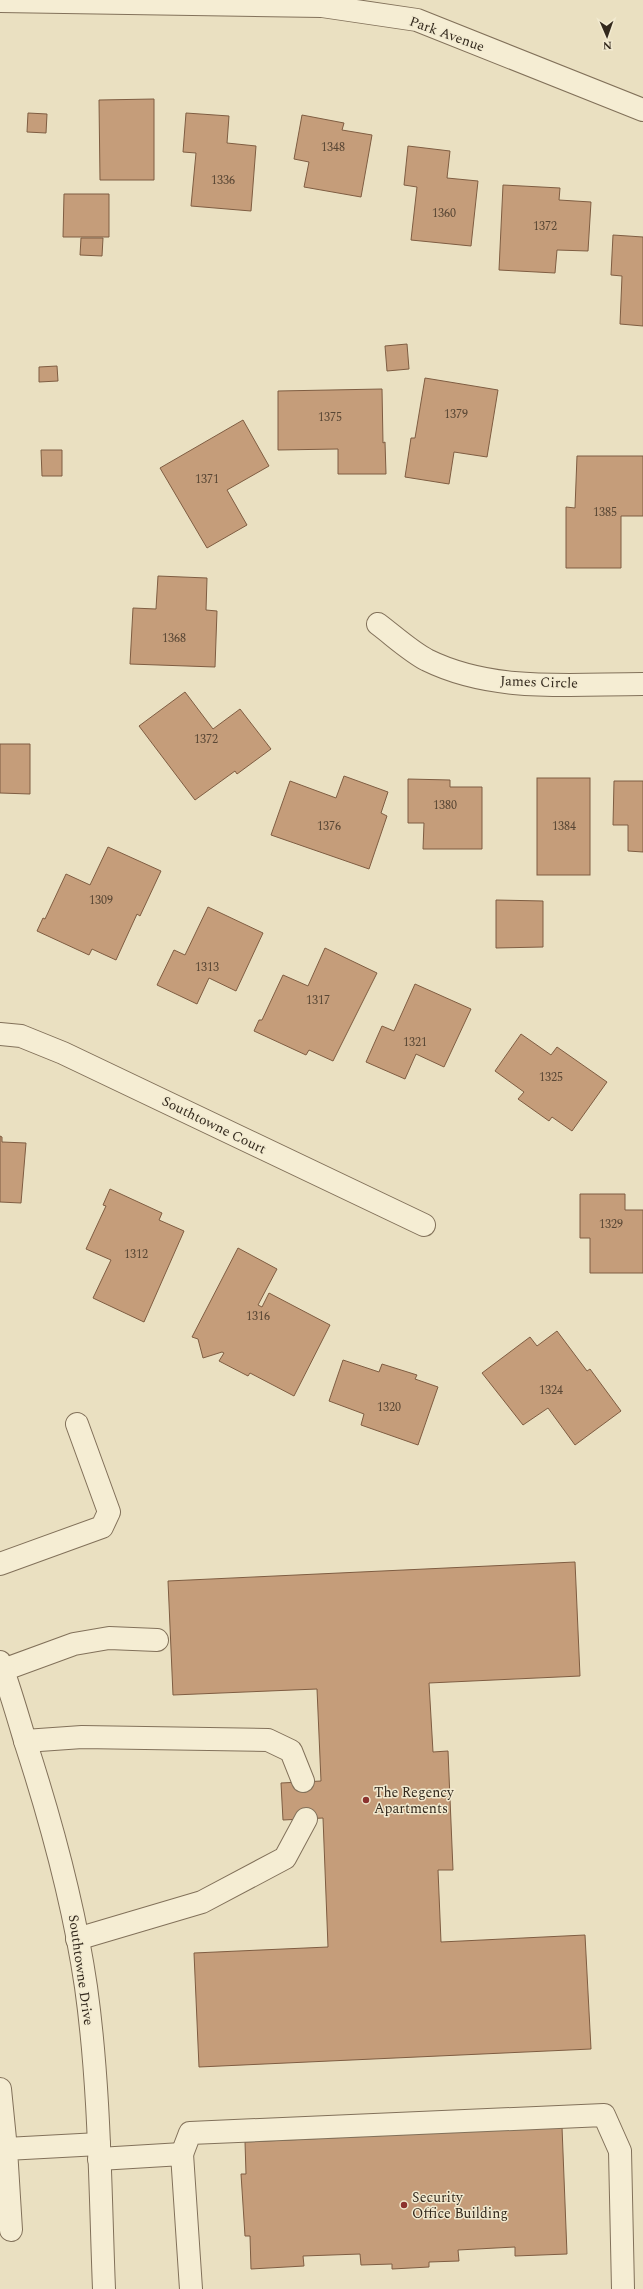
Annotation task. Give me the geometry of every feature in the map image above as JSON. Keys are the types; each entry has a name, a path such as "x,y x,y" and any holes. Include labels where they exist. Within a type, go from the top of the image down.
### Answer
{"street":[{"name":"Park Avenue","path":"0,1 322,6 417,20 643,110"},
{"name":"James Circle","path":"378,624 426,659 469,676 504,684 643,684"},
{"name":"Southtowne Court","path":"0,1034 20,1036 63,1053 424,1226"},
{"path":"0,1564 102,1527 109,1512 77,1424"},
{"path":"1,1666 74,1644 108,1638 157,1640"},
{"name":"Southtowne Drive","path":"1,1666 59,1857 86,1988 99,2151 104,2289"},
{"path":"25,1741 82,1737 268,1740 291,1751 303,1781"},
{"path":"77,1939 202,1902 285,1858 306,1819"},
{"path":"0,2089 6,2149 11,2230"},
{"path":"192,2289 182,2154 190,2133 604,2115 620,2151 623,2289"},
{"path":"6,2149 182,2154"}],"building":[{"path":"154,99 154,180 100,180 99,100"},
{"path":"28,113 47,114 46,133 27,132"},
{"path":"186,113 229,116 227,143 256,146 251,211 191,206 196,153 183,152"},
{"path":"302,115 344,123 342,130 372,135 361,197 304,187 309,162 294,159"},
{"path":"408,146 450,151 447,178 478,181 471,246 411,240 417,187 404,185"},
{"path":"503,185 560,188 559,200 591,202 588,251 557,250 555,273 499,270"},
{"path":"64,194 109,194 109,237 63,237"},
{"path":"613,235 643,237 643,326 620,324 622,276 611,275"},
{"path":"81,238 103,238 102,256 80,255"},
{"path":"407,344 409,369 387,371 385,346"},
{"path":"57,366 58,381 39,382 39,367"},
{"path":"425,378 498,390 487,457 454,452 449,484 405,477 411,438 415,438"},
{"path":"382,389 383,443 385,442 386,474 338,474 338,449 278,450 278,391"},
{"path":"243,420 269,466 227,490 247,525 207,548 160,468"},
{"path":"41,450 62,450 62,476 42,476"},
{"path":"577,456 643,456 643,516 621,516 621,568 566,568 566,507 575,508"},
{"path":"158,576 207,578 206,610 217,611 215,667 130,664 133,608 156,609"},
{"path":"185,692 213,729 240,709 271,749 237,774 235,771 195,800 139,726"},
{"path":"0,744 30,744 30,794 0,793"},
{"path":"344,776 388,792 381,813 387,816 369,869 271,835 290,781 336,798"},
{"path":"537,778 590,778 590,875 537,875"},
{"path":"408,779 450,780 450,787 482,787 482,849 423,849 424,823 408,823"},
{"path":"614,781 643,781 643,852 628,851 628,825 613,825"},
{"path":"108,847 161,871 140,916 137,914 116,960 92,949 89,955 37,931 43,918 45,919 66,874 90,885"},
{"path":"496,900 543,901 543,947 496,948"},
{"path":"208,907 263,933 236,991 209,978 197,1004 157,985 174,950 185,955"},
{"path":"325,948 377,973 333,1061 309,1050 306,1055 254,1031 259,1020 262,1020 283,975 308,986"},
{"path":"415,984 471,1009 444,1067 416,1054 405,1079 366,1062 382,1026 394,1031"},
{"path":"521,1034 551,1055 557,1047 607,1082 572,1131 552,1117 549,1121 518,1099 524,1092 495,1071"},
{"path":"0,1136 2,1137 2,1142 26,1143 21,1203 0,1202"},
{"path":"110,1189 162,1213 159,1220 184,1231 144,1322 93,1298 111,1260 86,1249 106,1206 103,1205"},
{"path":"580,1194 625,1194 625,1210 643,1210 643,1273 590,1273 590,1238 580,1238"},
{"path":"238,1248 277,1269 258,1305 262,1307 269,1293 330,1325 294,1396 250,1373 248,1376 219,1361 224,1353 222,1352 203,1358 198,1339 192,1337"},
{"path":"557,1331 587,1371 590,1369 621,1411 575,1445 548,1408 523,1425 482,1373 530,1337 537,1346"},
{"path":"343,1360 379,1372 382,1364 417,1375 415,1379 438,1387 418,1445 361,1425 364,1414 329,1401"},
{"name":"The Regency Apartments","path":"575,1562 580,1676 429,1683 433,1752 448,1751 453,1870 438,1870 441,1942 585,1935 591,2049 199,2067 194,1953 328,1947 323,1818 283,1820 281,1783 321,1781 317,1689 173,1695 168,1581"},
{"name":"Security Office Building","path":"562,2127 567,2254 515,2256 515,2247 458,2250 459,2261 429,2262 429,2267 392,2269 392,2264 361,2265 360,2254 303,2256 304,2266 251,2269 250,2236 245,2236 241,2174 246,2174 245,2142"}],"place":[{"name":"The Regency Apartments","path":"366,1800"},
{"name":"Security Office Building","path":"404,2205"}]}
